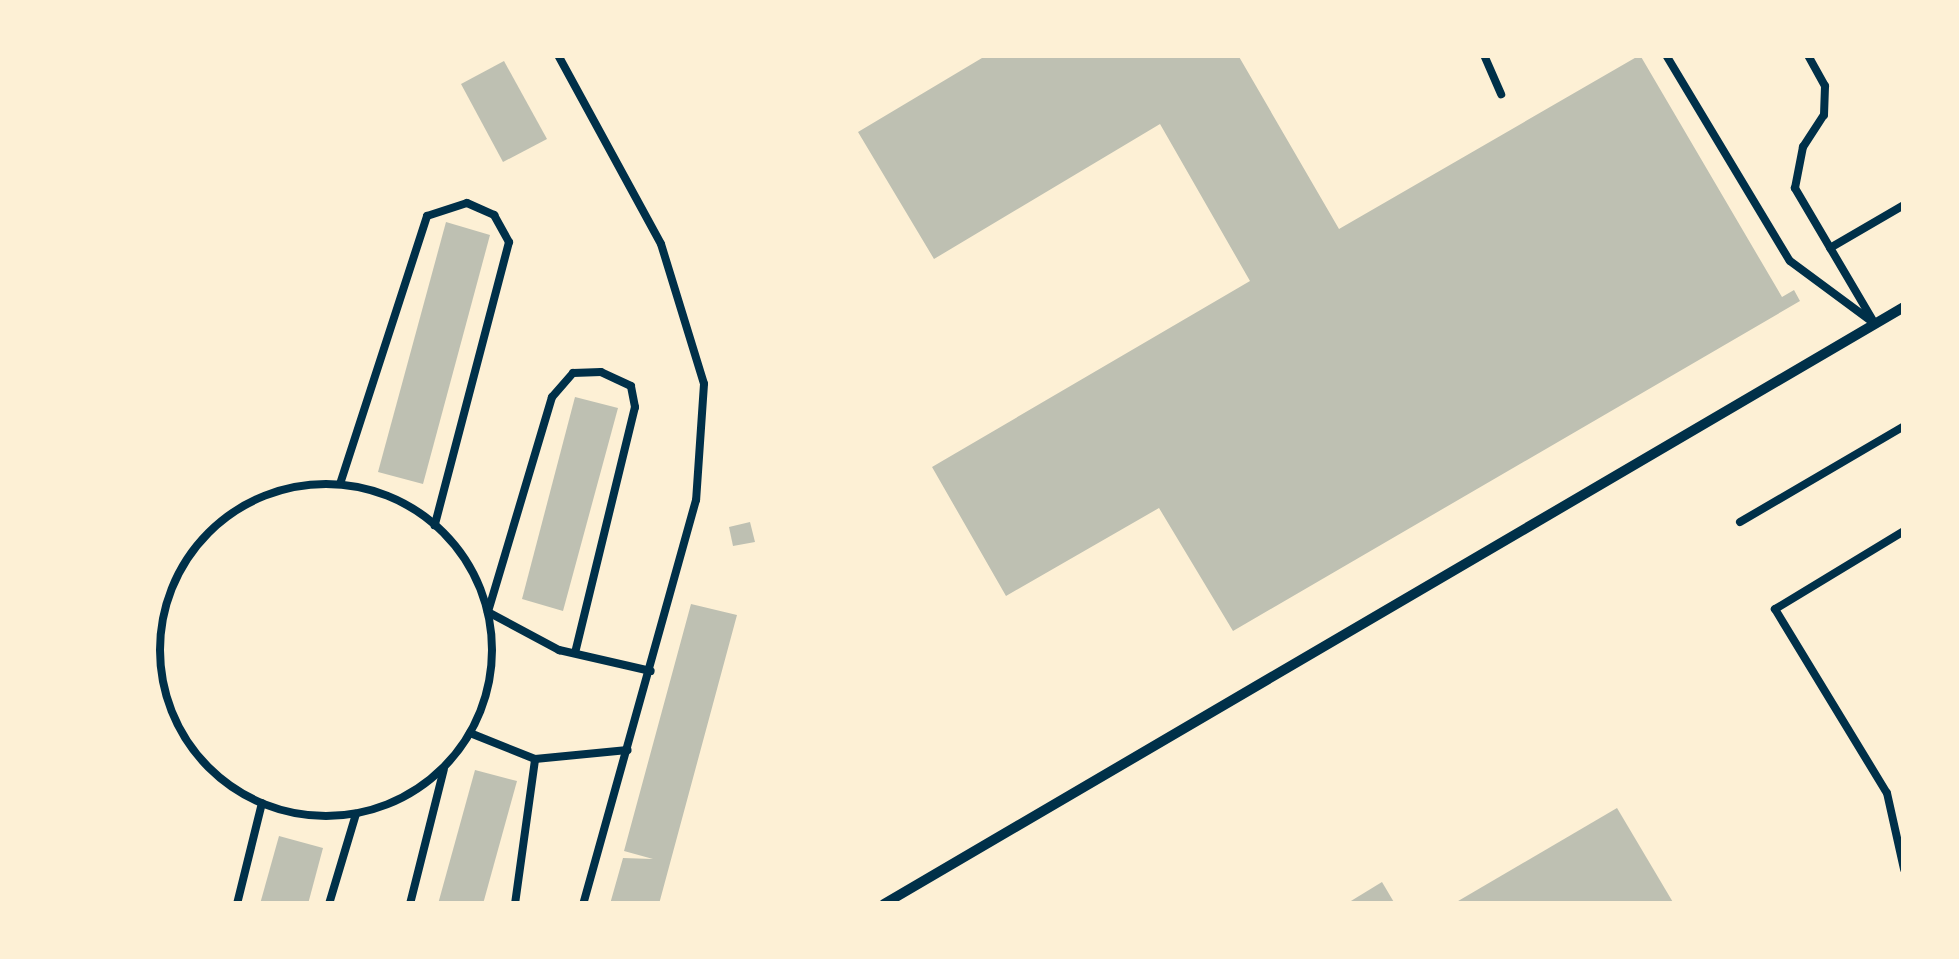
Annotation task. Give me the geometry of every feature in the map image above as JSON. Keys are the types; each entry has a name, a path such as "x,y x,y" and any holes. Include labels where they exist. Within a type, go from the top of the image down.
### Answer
{"street":[{"path":"884,904 1904,306"}],"lane":[{"path":"558,55 661,244 704,384 696,500 583,904"},
{"path":"1484,55 1501,94"},
{"path":"1666,55 1790,261 1875,324"},
{"path":"1808,55 1825,86 1824,115 1803,147 1795,188 1875,324"},
{"path":"340,484 427,216 467,204 494,215 510,242 435,524"},
{"path":"1830,248 1904,205"},
{"path":"488,612 552,397 573,374 601,372 630,386 635,408 574,653"},
{"path":"1740,522 1904,426"},
{"path":"340,484 394,499 435,524 461,552 488,612 493,662 470,733 444,769 394,802 356,814 306,816 262,803 204,764 172,716 159,661 166,604 190,553 231,513 283,490 340,484"},
{"path":"1904,531 1775,609 1886,793 1904,869"},
{"path":"488,612 574,653 650,671"},
{"path":"470,733 535,759 628,750"},
{"path":"515,904 535,759"},
{"path":"410,904 444,769"},
{"path":"237,904 262,803"},
{"path":"330,904 356,814"}],"building":[{"path":"987,55 1238,55 1339,229 1640,55 1782,297 1794,290 1800,301 1233,631 1159,508 1006,596 932,467 1250,281 1160,124 934,259 858,132"},
{"path":"504,61 547,139 503,162 461,84"},
{"path":"446,222 490,235 423,484 378,472"},
{"path":"575,397 618,408 563,611 522,599"},
{"path":"750,522 755,542 733,546 729,527"},
{"path":"691,604 737,615 659,904 610,904 623,858 653,859 624,851"},
{"path":"475,770 517,781 483,904 438,904"},
{"path":"1617,808 1674,904 1453,904"},
{"path":"279,836 323,848 308,904 260,904"},
{"path":"1382,882 1395,904 1346,904"}]}
